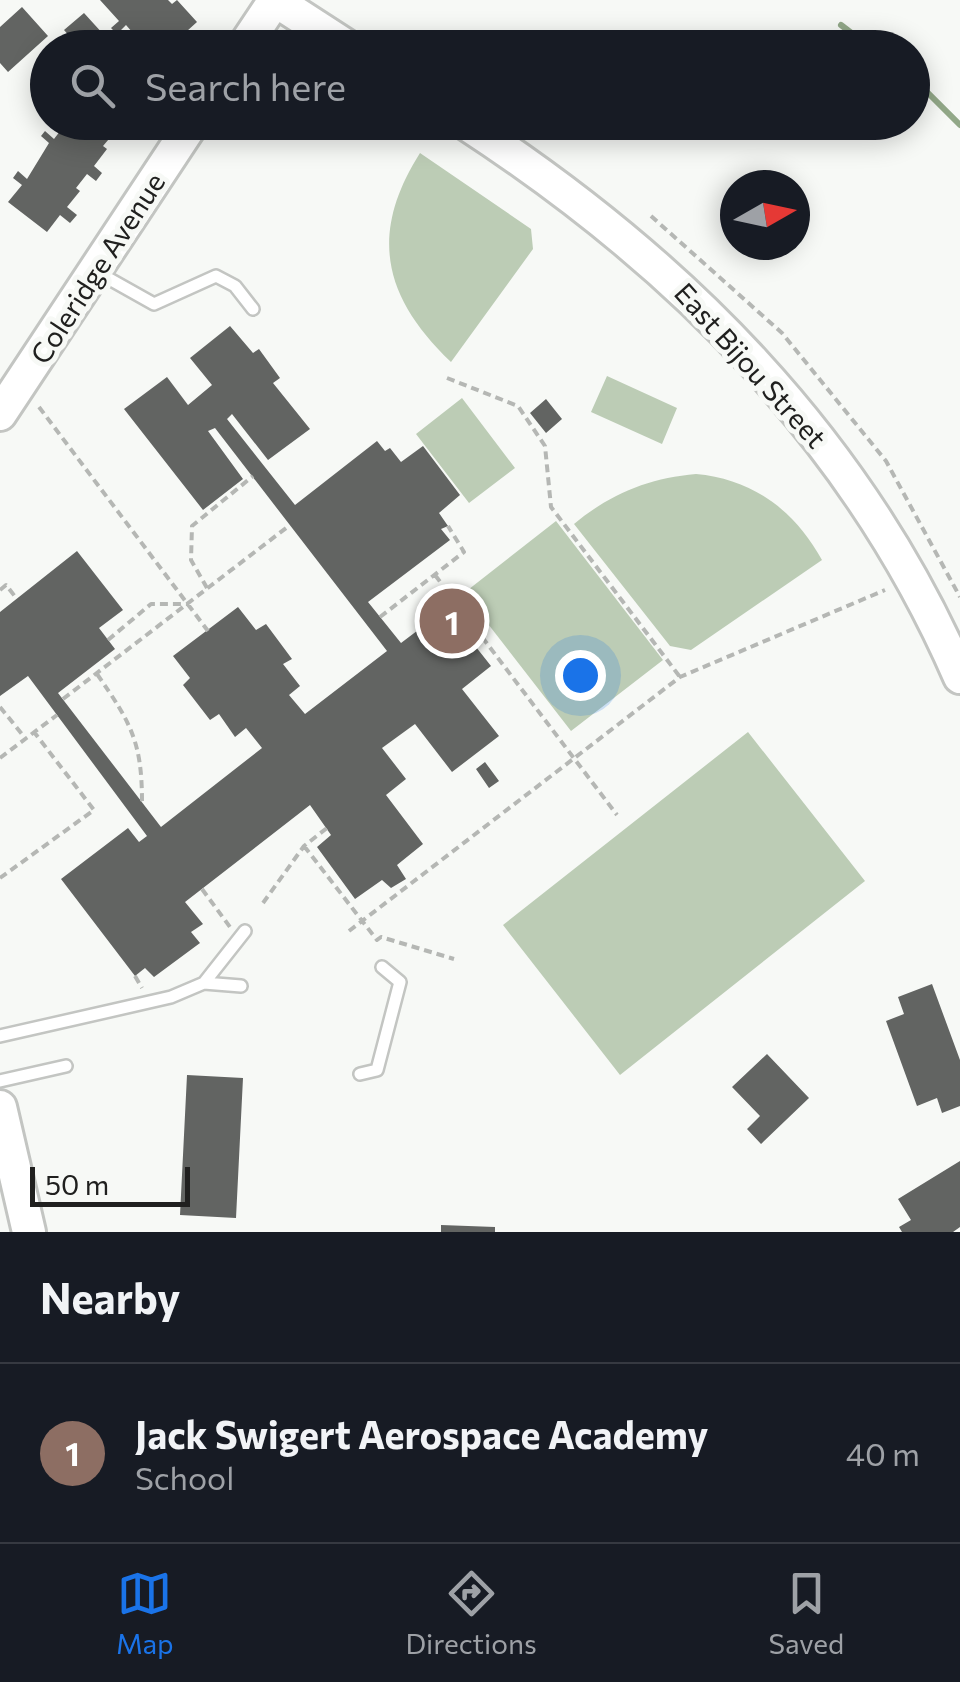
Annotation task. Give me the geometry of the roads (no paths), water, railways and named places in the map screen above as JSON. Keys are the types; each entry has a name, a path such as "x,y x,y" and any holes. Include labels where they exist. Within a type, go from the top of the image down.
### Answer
{"street":[{"path":"255,30 275,0 321,30"},
{"name":"Coleridge Avenue","path":"0,414 19,379 181,140"},
{"name":"East Bijou Street","path":"489,140 630,240 678,282 760,368 822,442 883,532 960,677"},
{"path":"0,1108 29,1232"}],"lane":[{"path":"94,271 154,304 216,276 235,286 253,309"},
{"path":"0,1036 171,997 204,982 245,930"},
{"path":"360,1074 377,1070 400,982 382,967"},
{"path":"204,982 241,986"},
{"path":"0,1082 66,1066"}],"waterway":[{"path":"841,25 848,30"},
{"path":"930,95 960,125"}],"place":[{"name":"Jack Swigert Aerospace Academy","path":"452,621"}]}
